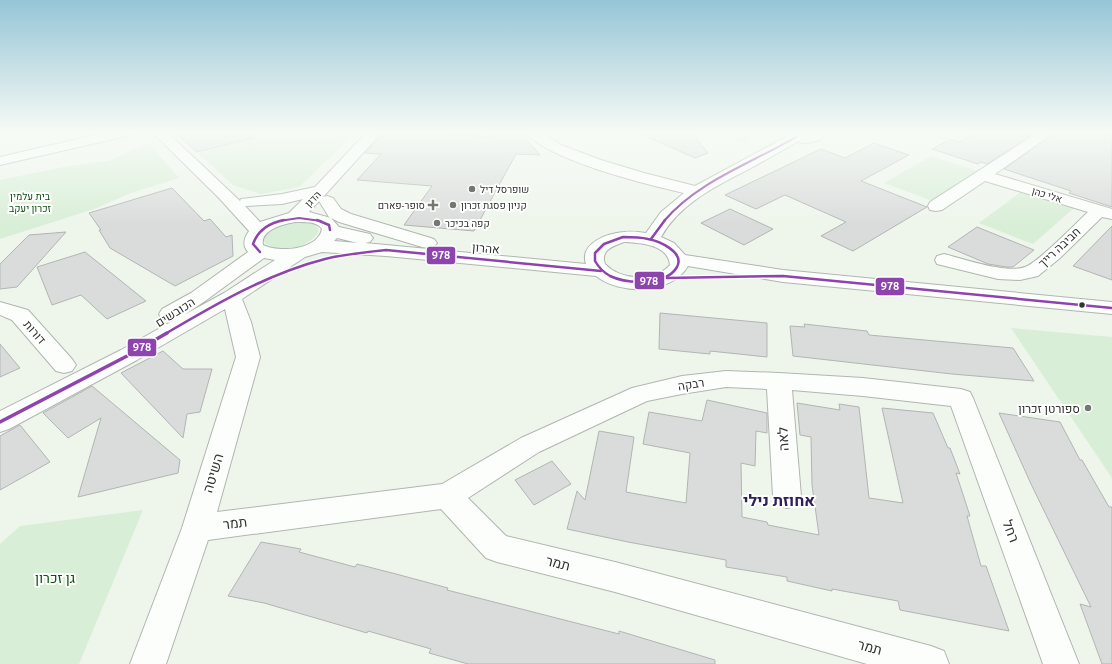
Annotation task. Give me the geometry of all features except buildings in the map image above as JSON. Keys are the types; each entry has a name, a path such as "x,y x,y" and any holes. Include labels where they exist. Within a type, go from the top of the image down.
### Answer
{"street":[{"path":"191,163 225,195 259,231"},
{"name":"הדגן","path":"290,218 327,190 340,168 345,163"},
{"path":"597,163 656,183 697,191"},
{"path":"651,239 657,227 679,204 697,191 745,163"},
{"path":"936,206 1001,163"},
{"name":"אלי כהן","path":"983,175 1105,213"},
{"path":"656,183 679,204"},
{"path":"247,202 282,199 327,190 335,213 345,218 428,243"},
{"name":"הדגן","path":"327,190 327,225"},
{"path":"225,195 290,218"},
{"name":"חביבה רייך","path":"944,260 979,270 1010,274 1032,272 1105,213"},
{"path":"290,218 267,226 259,231 254,237 252,243 254,248 260,252 278,256 299,253 317,246 329,236 327,225"},
{"name":"אהרון","path":"290,218 315,218 353,237 428,243 598,264"},
{"path":"666,278 674,273 678,266 678,259 675,253 668,247 651,239 636,237 612,240 603,244 597,250 598,264 618,280 638,283 652,282 666,278 783,276"},
{"name":"אהרון","path":"317,246 598,264"},
{"path":"231,297 306,264 339,255 366,250 386,250"},
{"name":"הכובשים","path":"48,396 117,347 198,297 260,252"},
{"name":"הכובשים","path":"0,422 128,355 231,297 299,253"},
{"path":"678,259 783,276 1112,308"},
{"name":"השיטה","path":"148,664 197,528 248,357 240,322 231,297"},
{"name":"דורות","path":"0,308 20,315 64,365"},
{"path":"195,317 240,322"},
{"name":"רבקה","path":"447,496 530,445 641,394 682,385 726,379 780,381 863,387 961,398"},
{"name":"לאה","path":"780,381 787,496"},
{"name":"רחל","path":"961,398 1061,664"},
{"name":"תמר","path":"197,528 447,496 497,548 615,577 931,664"}],"green space":[{"name":"בית עלמין זכרון יעקב","path":"93,163 166,163 179,178 128,194 97,208 0,239 0,180 69,166"},
{"path":"209,163 324,163 299,187 261,194 233,185"},
{"path":"919,163 953,163 978,171 933,201 884,183"},
{"path":"1022,191 1074,208 1033,244 979,223"},
{"path":"295,222 313,224 318,228 318,233 307,243 293,248 277,249 264,242 264,237 275,227"},
{"name":"ספורטן זכרון","path":"1011,328 1112,337 1112,478"},
{"name":"גן זכרון","path":"143,510 79,664 0,664 0,544 20,526"}],"transit line":[{"name":"978","path":"651,239 669,215 680,205 704,187 748,163"},
{"name":"978","path":"260,252 253,244 256,236 262,230 279,221 309,218 329,225 330,230"},
{"name":"978","path":"623,237 648,239 666,246 677,256 677,267 672,272 655,280 640,282 611,276 600,269 595,261 595,253 604,244 623,237"},
{"name":"978","path":"0,422 129,355 220,302 292,269 326,259 386,250 601,271"},
{"name":"978","path":"667,278 783,276 1112,308"}],"place":[{"name":"שופרסל דיל","path":"472,189"},
{"name":"סופר-פארם","path":"433,205"},
{"name":"קניון פסגת זכרון","path":"453,205"},
{"name":"קפה בכיכר","path":"437,223"},
{"name":"ספורטן זכרון","path":"1088,408"}],"district":[{"name":"אחוזת נילי","path":"779,500"}]}
